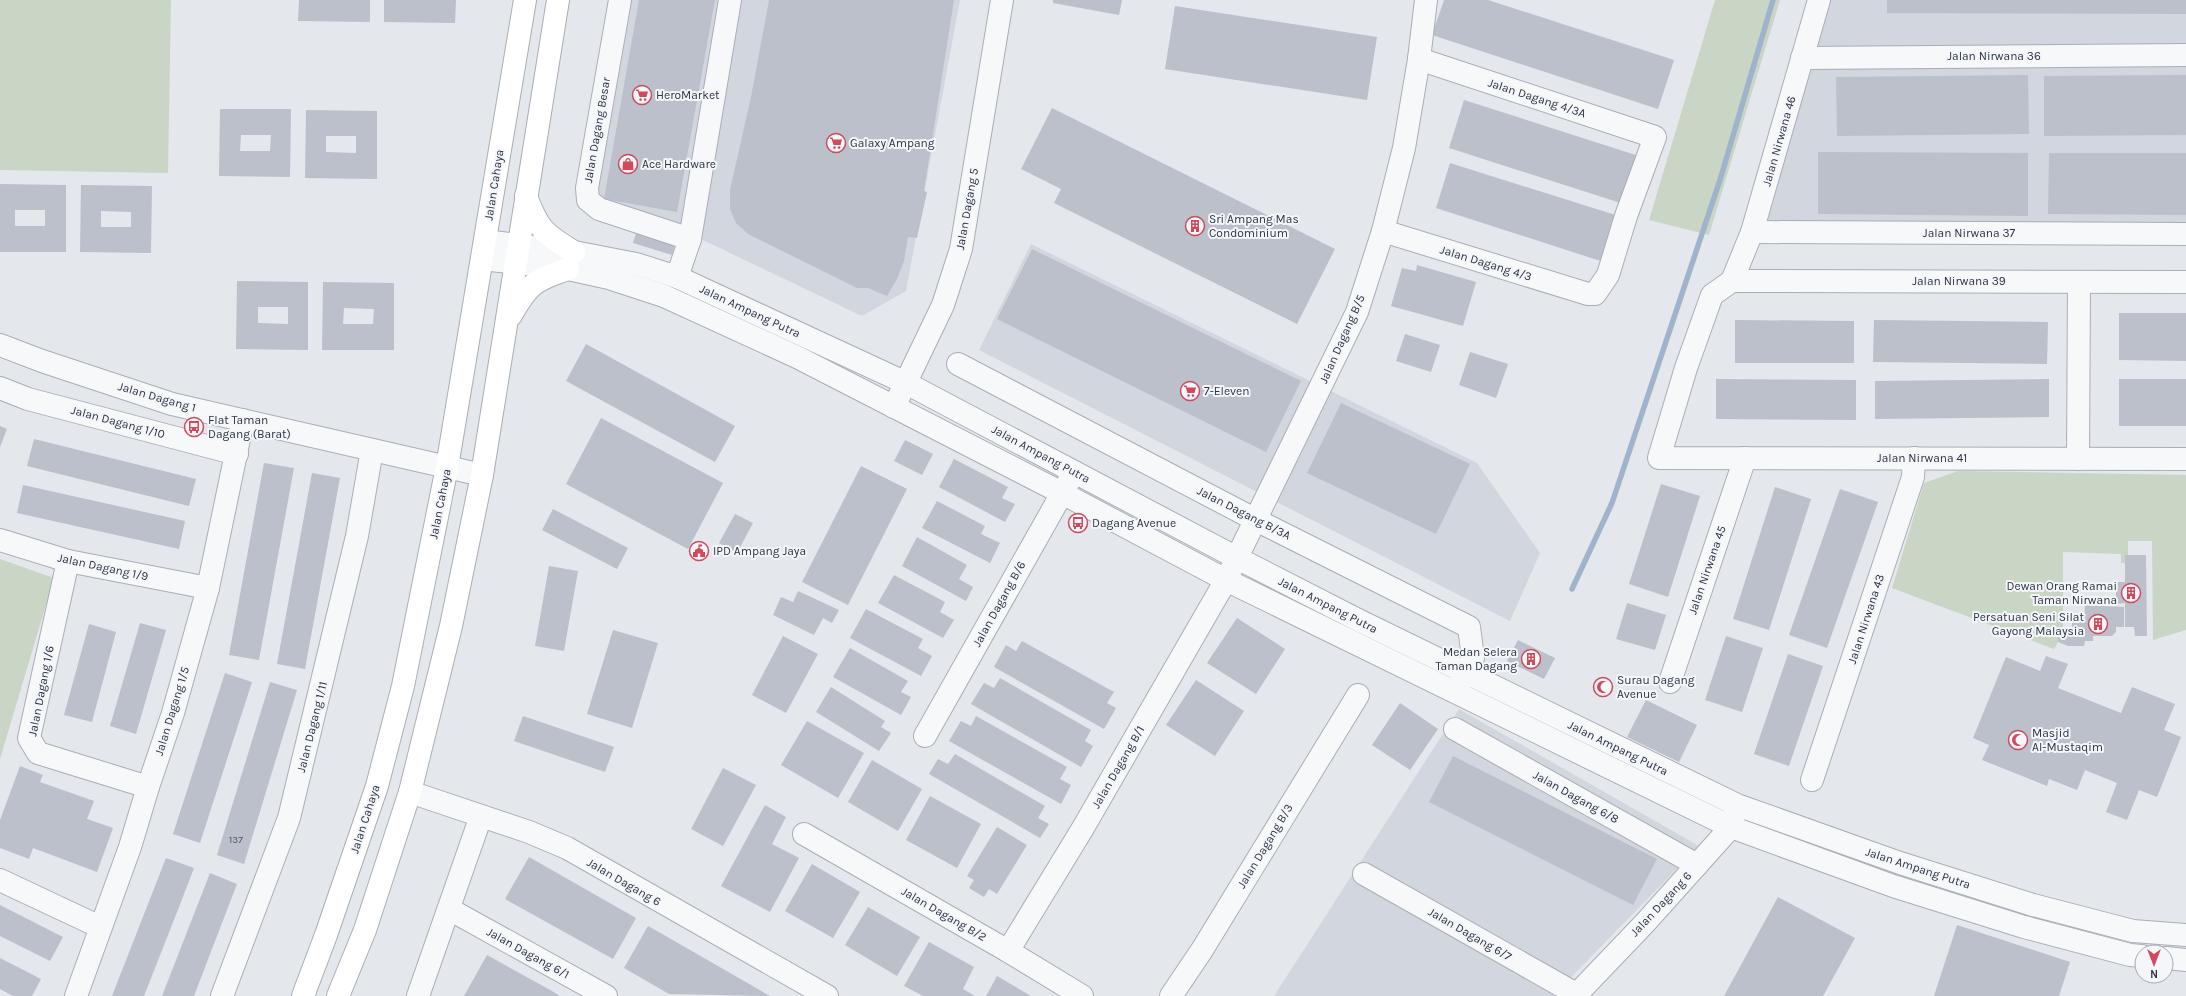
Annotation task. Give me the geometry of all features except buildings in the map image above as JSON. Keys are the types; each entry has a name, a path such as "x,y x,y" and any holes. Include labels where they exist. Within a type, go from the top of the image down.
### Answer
{"main road":[{"name":"Jalan Cahaya","path":"303,996 326,935 377,786 403,686 447,467 524,0"},
{"path":"338,996 365,930 410,792 451,626 482,475 558,0"},
{"path":"507,322 523,293 541,278 571,261 547,236 535,220 526,196"}],"street":[{"name":"Jalan Dagang Besar","path":"620,0 587,188 588,200 600,209 690,239"},
{"path":"677,277 690,239 730,0"},
{"name":"Jalan Dagang 5","path":"894,407 943,305 961,249 1002,0"},
{"name":"Jalan Dagang B/5","path":"1236,558 1357,312 1383,231 1404,148 1426,0"},
{"name":"Jalan Nirwana 46","path":"1732,281 1752,232 1819,0"},
{"name":"Jalan Nirwana 36","path":"1802,58 2186,55"},
{"name":"Jalan Dagang 4/3A","path":"1418,59 1655,137 1626,216 1608,275 1595,294 1588,294"},
{"name":"Jalan Dagang 4/3","path":"1383,231 1588,294"},
{"name":"Jalan Nirwana 37","path":"1752,232 2186,234"},
{"name":"Jalan Ampang Putra","path":"483,250 571,261 636,264 677,277 906,383 1236,558 1465,673 1736,805 1900,863 2033,905 2133,931 2186,935"},
{"name":"Jalan Ampang Putra","path":"571,261 609,278 664,296 797,357 1062,493 1226,580 1731,827 1893,886 1968,910 2134,955"},
{"name":"Jalan Nirwana 39","path":"1732,281 2186,282"},
{"name":"Jalan Nirwana 41","path":"1732,281 1712,295 1686,368 1659,458 2186,459"},
{"path":"2078,282 2078,459"},
{"name":"Jalan Dagang 1","path":"0,345 42,361 172,404 482,475"},
{"name":"Jalan Dagang B/3A","path":"958,364 1256,520 1469,627 1473,658 1456,693"},
{"name":"Jalan Dagang 1/10","path":"0,388 28,399 237,454"},
{"name":"Jalan Dagang 1/5","path":"76,996 130,847 173,713 208,588 243,420"},
{"name":"Jalan Dagang 1/11","path":"222,996 289,818 357,536 372,450"},
{"name":"Jalan Nirwana 45","path":"1670,682 1745,458"},
{"name":"Jalan Nirwana 43","path":"1812,780 1913,477 1914,458"},
{"name":"Jalan Dagang B/6","path":"925,736 1074,472"},
{"name":"Jalan Dagang 1/9","path":"0,540 68,561 208,588"},
{"name":"Jalan Dagang B/1","path":"1008,951 1083,828 1226,580 1236,558"},
{"name":"Jalan Dagang 1/6","path":"68,561 29,738 38,753 148,787"},
{"name":"Jalan Dagang B/3","path":"1171,996 1202,950 1358,695"},
{"name":"Jalan Dagang 6/8","path":"1455,729 1697,865"},
{"name":"Jalan Dagang 6","path":"410,792 481,816 567,848 827,996"},
{"name":"Jalan Dagang 6","path":"1575,995 1644,924 1731,827 1736,805"},
{"path":"418,996 481,816"},
{"name":"Jalan Dagang B/2","path":"804,834 1008,951 1082,996"},
{"name":"Jalan Dagang 6/7","path":"1364,874 1575,995"},
{"path":"0,880 100,927"},
{"name":"Jalan Dagang 6/1","path":"449,909 606,996"},
{"path":"2174,959 2186,960"}],"shaded area":[{"path":"627,0 960,0 906,291 862,316 684,231 594,195"},
{"path":"1831,0 2186,0 2186,227 1766,224"},
{"path":"1031,244 1477,463 1540,553 1510,621 979,350"},
{"path":"1459,709 1699,846 1553,996 1274,996"}],"green space":[{"path":"0,0 171,0 168,173 0,170"},
{"path":"1715,0 1780,0 1709,235 1649,220"},
{"path":"1958,471 2186,475 2186,630 2153,640 2152,541 2128,541 2128,563 2121,563 2121,554 2063,552 2063,634 2054,649 1892,588 1924,483"},
{"path":"0,559 54,578 0,759"}],"waterway":[{"path":"1572,589 1612,503 1720,180 1773,0"}],"place":[{"name":"HeroMarket","path":"642,95"},
{"name":"Galaxy Ampang","path":"836,143"},
{"name":"Ace Hardware","path":"628,164"},
{"name":"Sri Ampang Mas Condominium","path":"1195,226"},
{"name":"7-Eleven","path":"1190,391"},
{"name":"Flat Taman Dagang (Barat)","path":"194,427"},
{"name":"Dagang Avenue","path":"1078,523"},
{"name":"IPD Ampang Jaya","path":"699,551"},
{"name":"Dewan Orang Ramai Taman Nirwana","path":"2131,593"},
{"name":"Persatuan Seni Silat Gayong Malaysia","path":"2098,624"},
{"name":"Medan Selera Taman Dagang","path":"1531,659"},
{"name":"Surau Dagang Avenue","path":"1603,687"},
{"name":"Masjid Al-Mustaqim","path":"2018,740"}]}
